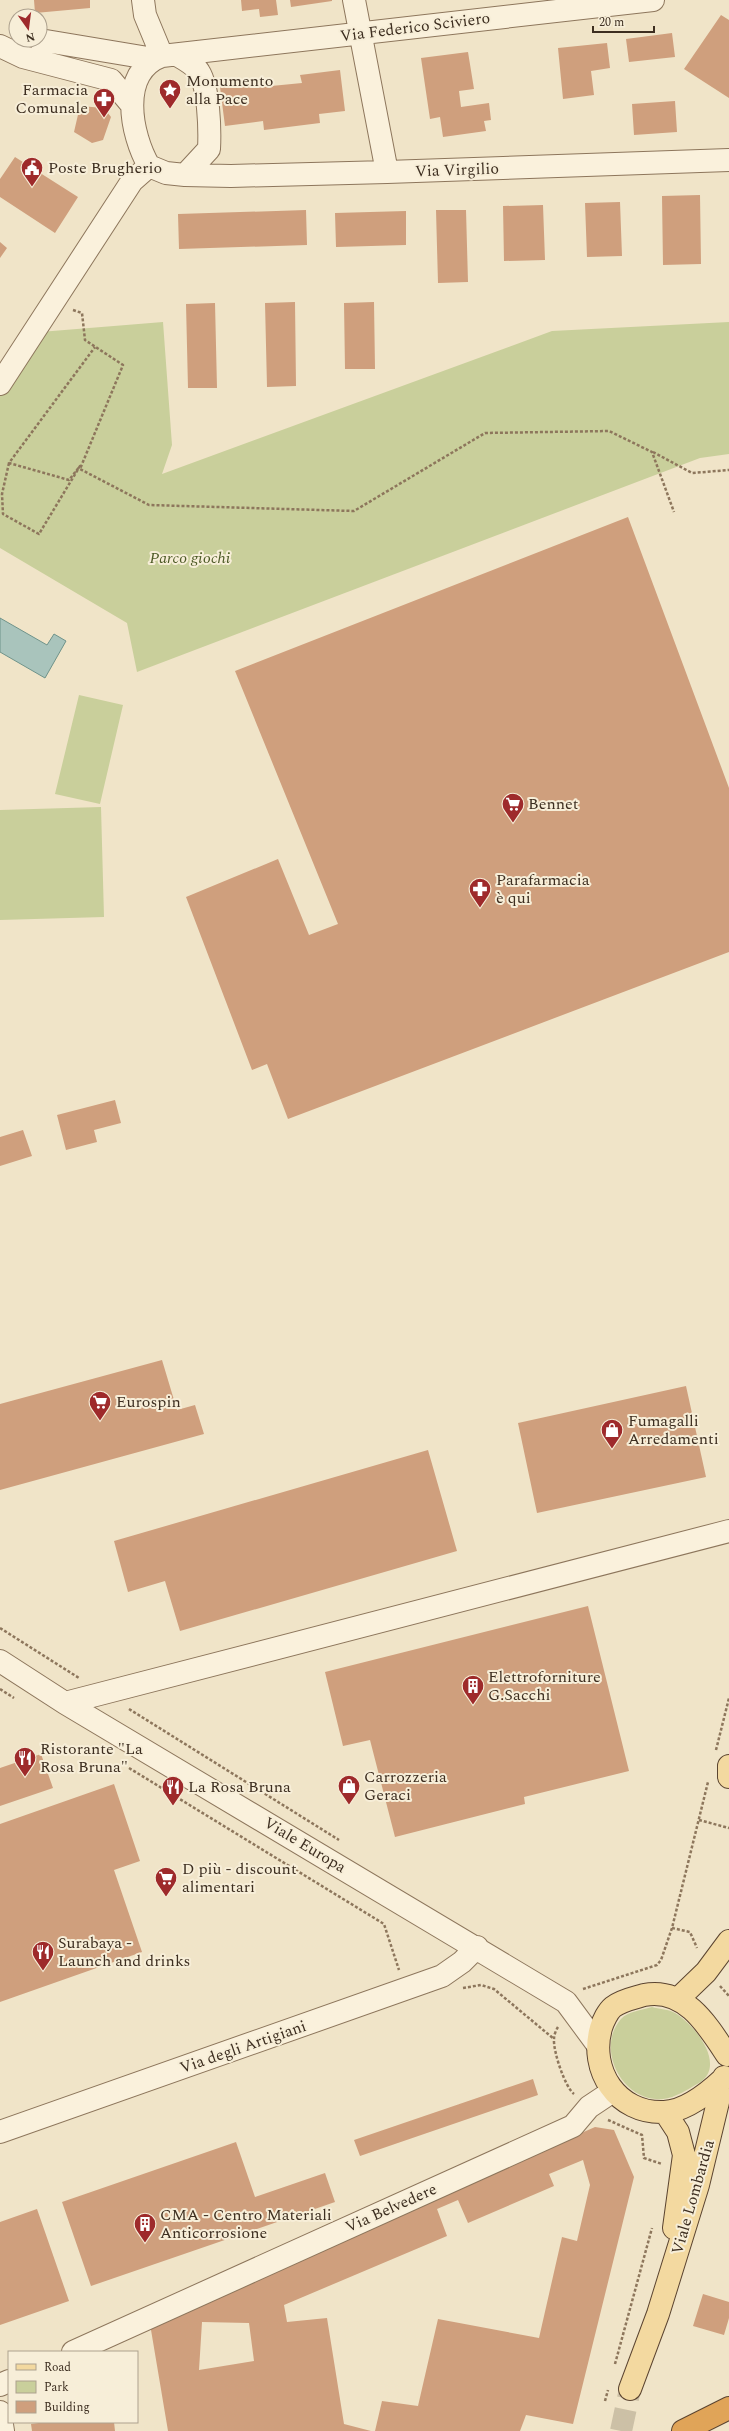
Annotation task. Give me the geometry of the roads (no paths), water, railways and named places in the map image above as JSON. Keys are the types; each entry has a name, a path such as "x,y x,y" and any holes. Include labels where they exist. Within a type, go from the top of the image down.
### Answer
{"highway":[{"path":"684,2431 729,2408"}],"main road":[{"path":"678,1999 706,1972 729,1941"},
{"path":"652,1994 678,1999 697,2013 727,2063 710,2091 688,2104 665,2112 647,2111 620,2100 613,2091 602,2070 597,2044 603,2022 612,2008 630,1998 652,1994"},
{"name":"Viale Lombardia","path":"620,2387 658,2314 698,2185 727,2063"},
{"name":"Viale Lombardia","path":"658,2314 684,2155 678,2132 665,2112"}],"street":[{"path":"143,0 145,15 164,56"},
{"path":"354,0 387,172"},
{"name":"Via Federico Sciviero","path":"164,56 360,34 561,5 652,0"},
{"path":"48,41 164,56 199,71 204,84 210,134 209,149 184,174 166,173 149,166 142,154 131,104 136,79 164,56"},
{"path":"0,45 23,57 111,80 131,104"},
{"name":"Via Virgilio","path":"184,174 231,176 387,172 729,160"},
{"path":"0,384 132,181 149,166"},
{"path":"65,1703 729,1531"},
{"name":"Viale Europa","path":"0,1661 65,1703 477,1947 566,2002 597,2044"},
{"name":"Via degli Artigiani","path":"0,2132 442,1976 462,1962 477,1947"},
{"name":"Via Belvedere","path":"75,2351 572,2126 588,2107 613,2091"},
{"path":"0,2412 3,2431"}],"water":[{"path":"0,618 47,645 54,634 66,641 45,678 0,652"}],"tunnel":[{"path":"621,2431 630,2389"}],"place":[{"name":"Monumento alla Pace","path":"170,110"},
{"name":"Farmacia Comunale","path":"104,118"},
{"name":"Poste Brugherio","path":"32,188"},
{"name":"Bennet","path":"513,824"},
{"name":"Parafarmacia è qui","path":"480,908"},
{"name":"Eurospin","path":"100,1422"},
{"name":"Fumagalli Arredamenti","path":"612,1450"},
{"name":"Elettroforniture G.Sacchi","path":"473,1706"},
{"name":"Ristorante \"La Rosa Bruna\"","path":"25,1778"},
{"name":"La Rosa Bruna","path":"173,1806"},
{"name":"Carrozzeria Geraci","path":"349,1806"},
{"name":"D più - discount alimentari","path":"166,1898"},
{"name":"Surabaya - Launch and drinks","path":"43,1972"},
{"name":"CMA - Centro Materiali Anticorrosione","path":"145,2244"}],"park label":[{"name":"Parco giochi","path":"190,558"}]}
